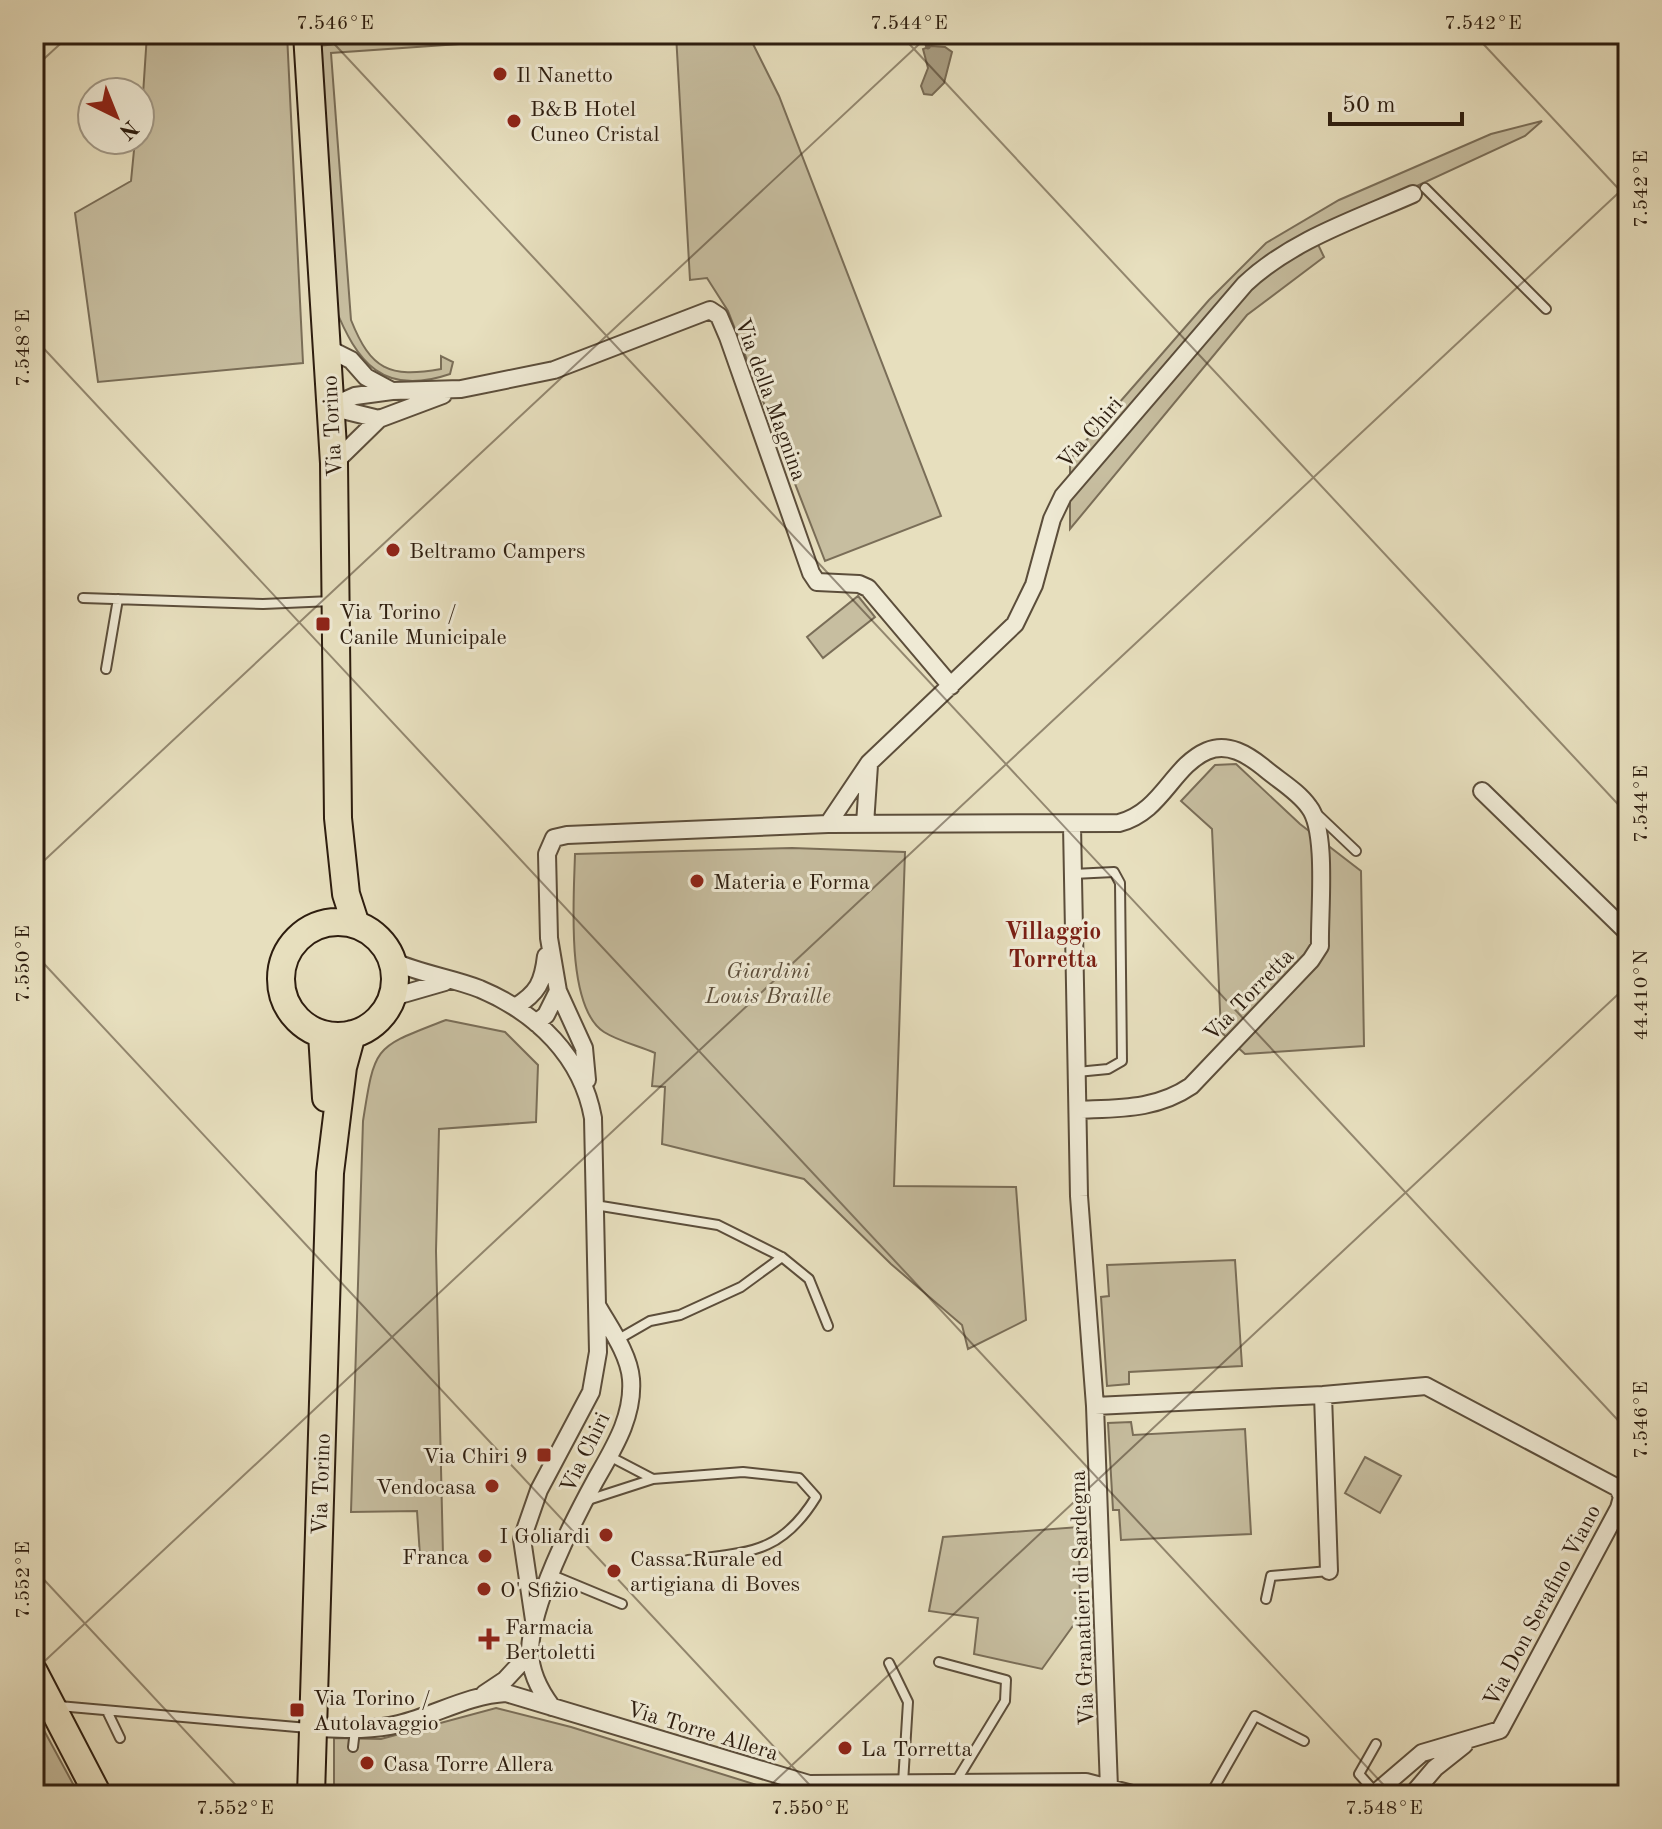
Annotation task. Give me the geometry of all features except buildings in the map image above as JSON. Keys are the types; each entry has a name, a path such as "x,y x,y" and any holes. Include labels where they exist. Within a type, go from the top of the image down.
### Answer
{"main road":[{"name":"Via Torino","path":"307,34 334,463 338,818 346,894 356,925"},
{"name":"Via Torino","path":"322,924 329,903 338,818"},
{"path":"322,924 356,925 378,938 392,961 393,997 373,1024 352,1034 322,1034 292,1014 281,988 281,974 289,948 298,938 322,924"},
{"name":"Via Torino","path":"322,1034 327,1067 325,1147 330,1173"},
{"name":"Via Torino","path":"311,1795 330,1173 343,1067 352,1034"},
{"path":"34,1672 98,1795"}],"street":[{"name":"Via Chiri","path":"534,1620 522,1539 539,1490 591,1392 598,1352 593,1118 584,1048 558,991 549,938 547,854 554,838 828,824 869,763 1015,624 1026,606 1063,496 1245,284 1270,261 1304,242 1419,191"},
{"name":"Via della Magnina","path":"334,463 379,419 461,389 554,370 695,313 710,310 719,316 811,573 817,582 859,584 868,588 951,686"},
{"path":"327,348 351,360 366,377 392,391"},
{"name":"Via della Magnina","path":"330,407 355,396 392,391 461,389"},
{"path":"330,407 379,419"},
{"path":"828,824 1102,825 1136,819 1193,760 1209,750 1224,748 1245,753 1311,809"},
{"path":"865,824 869,763"},
{"path":"1482,791 1628,933"},
{"name":"Via Torretta","path":"1078,1110 1143,1107 1174,1098 1191,1086 1311,960 1320,946 1320,937 1318,832 1311,809"},
{"path":"1072,825 1079,1196 1095,1406"},
{"name":"Via Chiri","path":"515,1007 535,994 542,983 549,938"},
{"name":"Via Chiri","path":"392,961 447,981 478,988 515,1007 560,1046 588,1089"},
{"path":"393,997 447,981"},
{"path":"536,1023 546,1015 558,991"},
{"name":"Via Chiri","path":"552,1707 536,1680 530,1653 534,1620 584,1501 609,1456 631,1403 631,1376 617,1340 596,1303"},
{"name":"Via Don Serafino Viano","path":"1095,1406 1323,1395 1426,1386 1618,1488 1622,1497 1619,1508 1500,1730 1468,1742"},
{"path":"1323,1395 1329,1571"},
{"name":"Via Granatieri di Sardegna","path":"1095,1406 1109,1788"},
{"path":"484,1694 505,1680 530,1653"},
{"name":"Via Torre Allera","path":"313,1728 377,1728 484,1694 506,1693 809,1784 1086,1782 1136,1795"},
{"path":"1374,1794 1422,1753 1468,1742"},
{"path":"1412,1795 1435,1768 1468,1742"}],"lane":[{"path":"1419,191 1546,309"},
{"path":"83,598 263,604 337,601"},
{"path":"106,669 118,599"},
{"path":"1311,809 1356,851"},
{"path":"1073,874 1114,872 1120,883 1122,1061 1108,1069 1077,1072"},
{"path":"595,1205 718,1225 782,1257 809,1279 828,1326"},
{"path":"617,1340 650,1321 680,1315 741,1287 782,1257"},
{"path":"609,1456 653,1479"},
{"path":"584,1501 653,1479 743,1472 799,1478 816,1497 799,1524 758,1550 688,1560"},
{"path":"1266,1599 1271,1576 1329,1571"},
{"path":"552,1575 622,1604"},
{"path":"939,1662 1006,1680 1005,1701 954,1783"},
{"path":"889,1663 908,1702 903,1784"},
{"path":"51,1705 313,1728"},
{"path":"107,1711 120,1738"},
{"path":"1210,1795 1255,1716 1304,1741"},
{"path":"353,1747 355,1729"},
{"path":"1374,1794 1359,1774 1376,1744"}],"green space":[{"path":"147,34 287,34 303,363 98,382 75,213 131,181 133,156 156,156 156,76 144,76"},
{"path":"368,34 601,34 331,53 351,320 366,350 384,367 395,371 423,372 441,369 441,356 453,362 450,374 427,380 390,378 376,370 352,343 334,305 317,46 368,41"},
{"path":"676,34 748,34 779,96 941,516 825,561 728,311 707,278 690,280"},
{"path":"1542,121 1525,136 1313,234 1324,257 1247,315 1070,529 1070,459 1209,300 1266,243 1339,200 1491,134"},
{"path":"858,596 875,617 823,658 807,637"},
{"path":"1236,764 1300,824 1361,871 1364,1046 1245,1054 1221,1032 1212,829 1181,801 1215,765"},
{"name":"Giardini Louis Braille","path":"792,848 905,852 894,1186 1016,1187 1026,1320 968,1349 962,1325 891,1264 804,1179 662,1144 665,1087 652,1086 655,1053 604,1032 592,1019 583,1000 574,949 575,854"},
{"path":"446,1020 505,1032 538,1065 536,1122 439,1129 436,1251 443,1555 420,1556 417,1511 351,1512 363,1121 371,1077 382,1052 404,1037"},
{"path":"1235,1260 1242,1366 1129,1372 1129,1384 1107,1386 1101,1297 1109,1296 1107,1265"},
{"path":"1131,1422 1133,1435 1245,1429 1251,1534 1121,1540 1119,1510 1113,1510 1108,1423"},
{"path":"1365,1457 1401,1476 1380,1513 1345,1493"},
{"path":"1079,1527 1080,1616 1042,1669 974,1654 978,1618 929,1611 943,1537"},
{"path":"496,1708 571,1727 789,1795 334,1795 334,1738 381,1739"},
{"path":"34,1712 79,1795 34,1795"}],"shaded area":[{"path":"945,47 952,52 944,83 932,95 924,94 921,86 928,68 923,49"}],"waterway":[{"path":"923,34 928,47"}],"place":[{"name":"Il Nanetto","path":"500,74"},
{"name":"B&B Hotel Cuneo Cristal","path":"514,121"},
{"name":"Beltramo Campers","path":"393,550"},
{"name":"Via Torino / Canile Municipale","path":"323,624"},
{"name":"Materia e Forma","path":"697,881"},
{"name":"Via Chiri 9","path":"544,1455"},
{"name":"Vendocasa","path":"492,1486"},
{"name":"I Goliardi","path":"606,1535"},
{"name":"Franca","path":"485,1556"},
{"name":"Cassa Rurale ed artigiana di Boves","path":"614,1571"},
{"name":"O' Sfizio","path":"484,1589"},
{"name":"Farmacia Bertoletti","path":"489,1639"},
{"name":"Via Torino / Autolavaggio","path":"297,1710"},
{"name":"La Torretta","path":"845,1748"},
{"name":"Casa Torre Allera","path":"367,1763"}],"district":[{"name":"Villaggio Torretta","path":"1053,945"}]}
